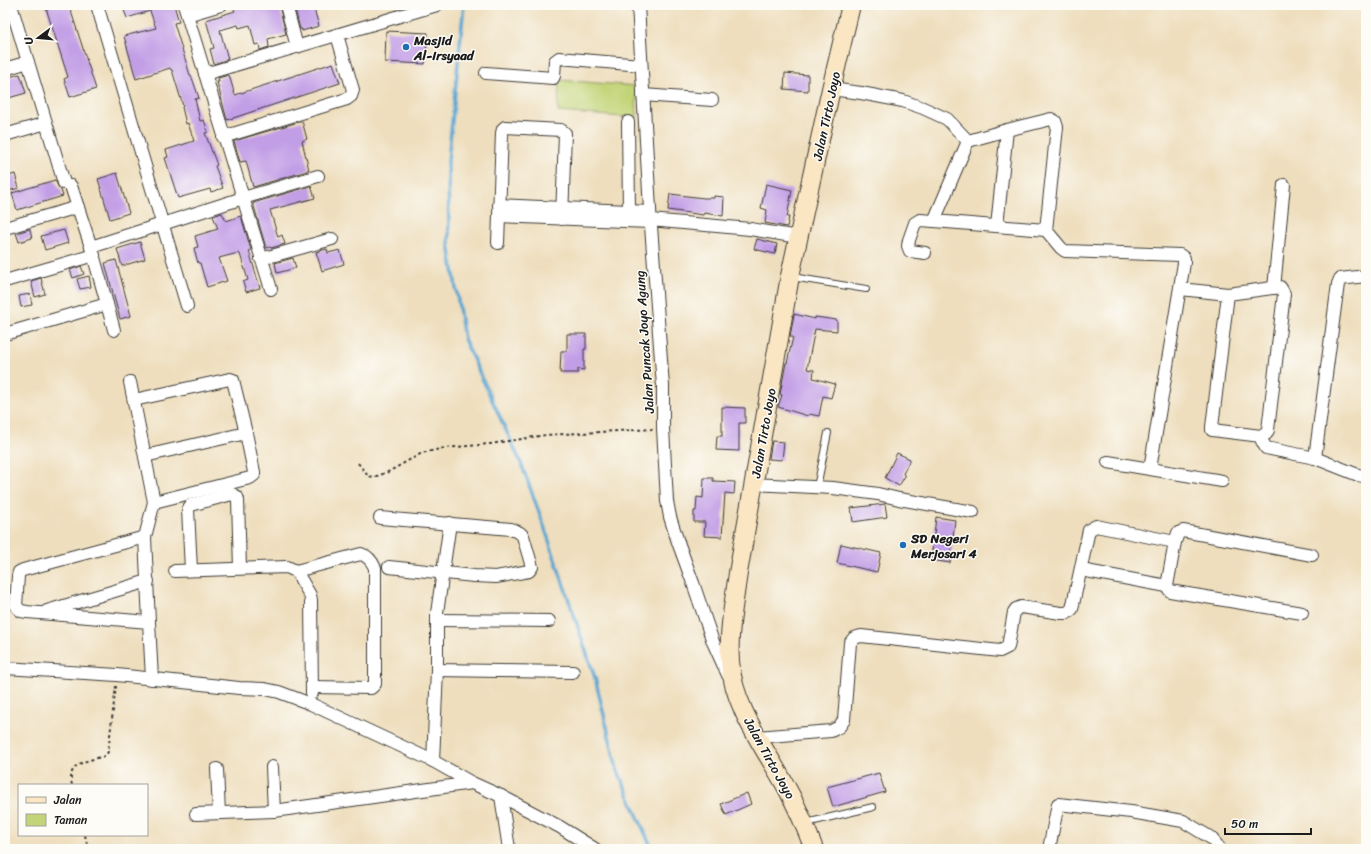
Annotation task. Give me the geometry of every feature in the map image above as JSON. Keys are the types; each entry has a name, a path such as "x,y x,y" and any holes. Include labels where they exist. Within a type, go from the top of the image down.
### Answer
{"street":[{"path":"11,5 46,123 67,184 78,207 93,251 114,330"},
{"path":"97,5 187,306"},
{"path":"221,5 185,10 271,289"},
{"path":"286,5 297,47"},
{"path":"205,74 437,5"},
{"name":"Jalan Puncak Joyo Agung","path":"638,5 650,218 663,386 663,428 667,501 670,518 713,642 719,658 735,689"},
{"name":"Jalan Tirto Joyo","path":"814,849 791,795 748,720 735,689 730,662 732,613 790,276 851,5"},
{"path":"223,137 347,99 351,96 353,90 337,35"},
{"path":"486,73 552,78 554,76 555,61 559,58 641,65"},
{"path":"5,69 28,62"},
{"path":"831,89 903,101 923,108 947,119 968,142"},
{"path":"643,95 712,100"},
{"path":"934,221 968,142 1051,119 1056,123 1057,127 1046,230"},
{"path":"628,122 629,211"},
{"path":"5,135 46,123"},
{"path":"498,243 503,129 505,127 561,130 565,133 562,213"},
{"path":"997,226 1007,130"},
{"path":"5,280 93,251 243,198 318,176"},
{"path":"1274,288 1284,185"},
{"path":"5,228 78,207"},
{"path":"499,211 650,218 750,229 798,237"},
{"path":"562,213 629,211 650,218"},
{"path":"925,253 910,251 908,246 916,223 920,220 1046,230 1065,251 1180,255 1184,258 1150,469"},
{"path":"261,259 332,239"},
{"path":"1315,458 1338,284 1340,280 1366,276"},
{"path":"1180,289 1228,294 1280,287 1282,290 1284,294 1268,430 1266,434 1261,436 1212,430 1228,294"},
{"path":"5,334 107,304"},
{"path":"134,400 230,379 233,380 254,472 254,475 250,478 154,502"},
{"path":"130,382 154,502 145,537 152,679"},
{"path":"145,456 246,433"},
{"path":"1261,436 1266,448 1315,458 1358,475 1363,476 1366,474"},
{"path":"1108,462 1222,481"},
{"path":"754,484 817,487 878,494 899,500 972,512"},
{"path":"191,570 188,509 191,505 232,494 237,497 238,500 240,568"},
{"path":"380,518 511,529 517,531 523,536 532,567 530,571 496,577 389,567"},
{"path":"433,761 437,670 437,620 450,524"},
{"path":"758,737 831,731 839,727 844,720 850,644 854,638 861,636 1000,651 1004,650 1008,647 1016,608 1021,607 1061,613 1067,613 1072,609 1089,530 1092,528 1096,526 1175,542"},
{"path":"1302,613 1170,591 1167,586 1175,542 1178,533 1183,531 1312,555"},
{"path":"145,537 19,572 16,606 21,611 150,622"},
{"path":"175,571 287,567 296,570 361,554 367,556 372,561 375,568 375,684 371,688 312,687"},
{"path":"296,570 310,595 311,600 311,704"},
{"path":"1081,570 1167,586"},
{"path":"40,613 148,581"},
{"path":"437,620 549,621"},
{"path":"5,668 117,675 240,688 265,689 279,692 311,704 433,761 472,783 501,796 560,827 595,849"},
{"path":"437,670 573,672"},
{"path":"272,767 274,810"},
{"path":"217,769 219,813"},
{"path":"196,814 274,810 472,783"},
{"path":"501,796 509,849"},
{"path":"1049,849 1058,804 1131,812 1183,821 1211,838 1216,848"}],"lane":[{"path":"790,276 866,289"},
{"path":"817,487 828,433"},
{"path":"804,823 873,807"}],"path":[{"path":"358,463 368,476 374,477 388,472 422,454 445,448 546,436 663,428"},
{"path":"72,784 71,772 75,766 105,756 108,752 117,675"},
{"path":"85,836 88,849"}],"green space":[{"path":"559,80 636,86 637,118 558,112"}],"building":[{"path":"45,5 69,5 96,89 70,97 64,79 68,77"},
{"path":"122,5 161,5 161,7 174,5 179,22 174,23 190,75 199,98 195,99 200,121 204,120 208,132 205,133 217,165 215,166 223,188 211,192 210,189 178,198 165,158 168,157 166,150 194,141 188,123 186,124 183,106 172,70 170,68 136,79 124,36 156,28 150,11 127,18"},
{"path":"240,5 279,5 286,34 268,39 269,47 260,50 259,44 255,45 250,25 239,28 238,25 220,30 228,59 214,64 210,49 214,48 206,20 235,11 233,7"},
{"path":"294,5 311,5 314,9 319,26 302,31 302,29 300,29"},
{"name":"Masjid Al-Irsyaad","path":"386,31 428,33 425,64 385,62"},
{"path":"333,63 340,83 227,120 217,82 219,82 218,78 229,75 235,95"},
{"path":"785,73 808,75 808,91 784,89"},
{"path":"20,74 26,93 5,99 5,78"},
{"path":"302,121 307,139 302,141 309,170 253,187 246,161 240,162 234,141"},
{"path":"117,173 129,213 110,219 98,179"},
{"path":"15,174 19,188 8,191 5,177"},
{"path":"55,180 63,196 17,210 12,193"},
{"path":"766,184 792,190 787,217 789,217 787,227 765,223 767,210 761,208"},
{"path":"311,186 315,198 270,210 278,237 282,235 285,244 266,248 253,203"},
{"path":"670,194 704,198 714,198 714,196 724,197 723,216 668,210"},
{"path":"222,213 226,221 241,216 260,288 246,292 243,282 248,280 240,254 238,253 219,258 227,281 207,287 194,248 198,247 195,236 218,229 213,216"},
{"path":"30,229 32,238 19,242 16,233"},
{"path":"64,230 68,243 45,250 41,236"},
{"path":"757,239 777,244 775,254 754,249"},
{"path":"140,242 145,259 122,266 117,249"},
{"path":"327,249 328,253 340,250 344,264 322,271 316,252"},
{"path":"293,258 296,268 277,273 275,263"},
{"path":"116,260 131,316 120,319 105,263"},
{"path":"81,266 84,274 73,278 70,270"},
{"path":"89,276 91,287 80,289 77,279"},
{"path":"41,278 45,294 35,297 31,281"},
{"path":"30,294 32,305 21,307 19,296"},
{"path":"794,314 815,319 815,317 837,320 837,331 815,329 807,369 814,370 813,378 835,384 831,398 823,396 819,416 809,414 808,416 778,407 782,395 780,394 786,363 793,337 790,337"},
{"path":"567,334 586,334 584,370 578,369 578,373 560,373 561,351 567,351"},
{"path":"722,407 745,408 745,423 739,423 739,451 716,450 717,436 722,436"},
{"path":"772,441 784,442 782,460 769,459"},
{"path":"897,453 910,459 903,474 905,476 899,486 885,478"},
{"path":"704,478 713,478 713,481 735,482 734,494 725,493 722,537 704,536 705,522 694,522 694,511 696,511 697,497 703,498"},
{"path":"885,504 887,517 853,522 851,508"},
{"path":"936,517 955,520 950,563 931,560"},
{"path":"841,544 881,553 877,572 837,563"},
{"path":"879,773 885,792 833,807 827,787"},
{"path":"747,793 751,804 726,815 721,804"}],"waterway":[{"path":"464,5 448,160 449,244 464,339 521,463 544,526 595,678 617,769 652,849"}],"place":[{"name":"Masjid Al-Irsyaad","path":"406,47"},
{"name":"SD Negeri Merjosari 4","path":"903,545"}]}
